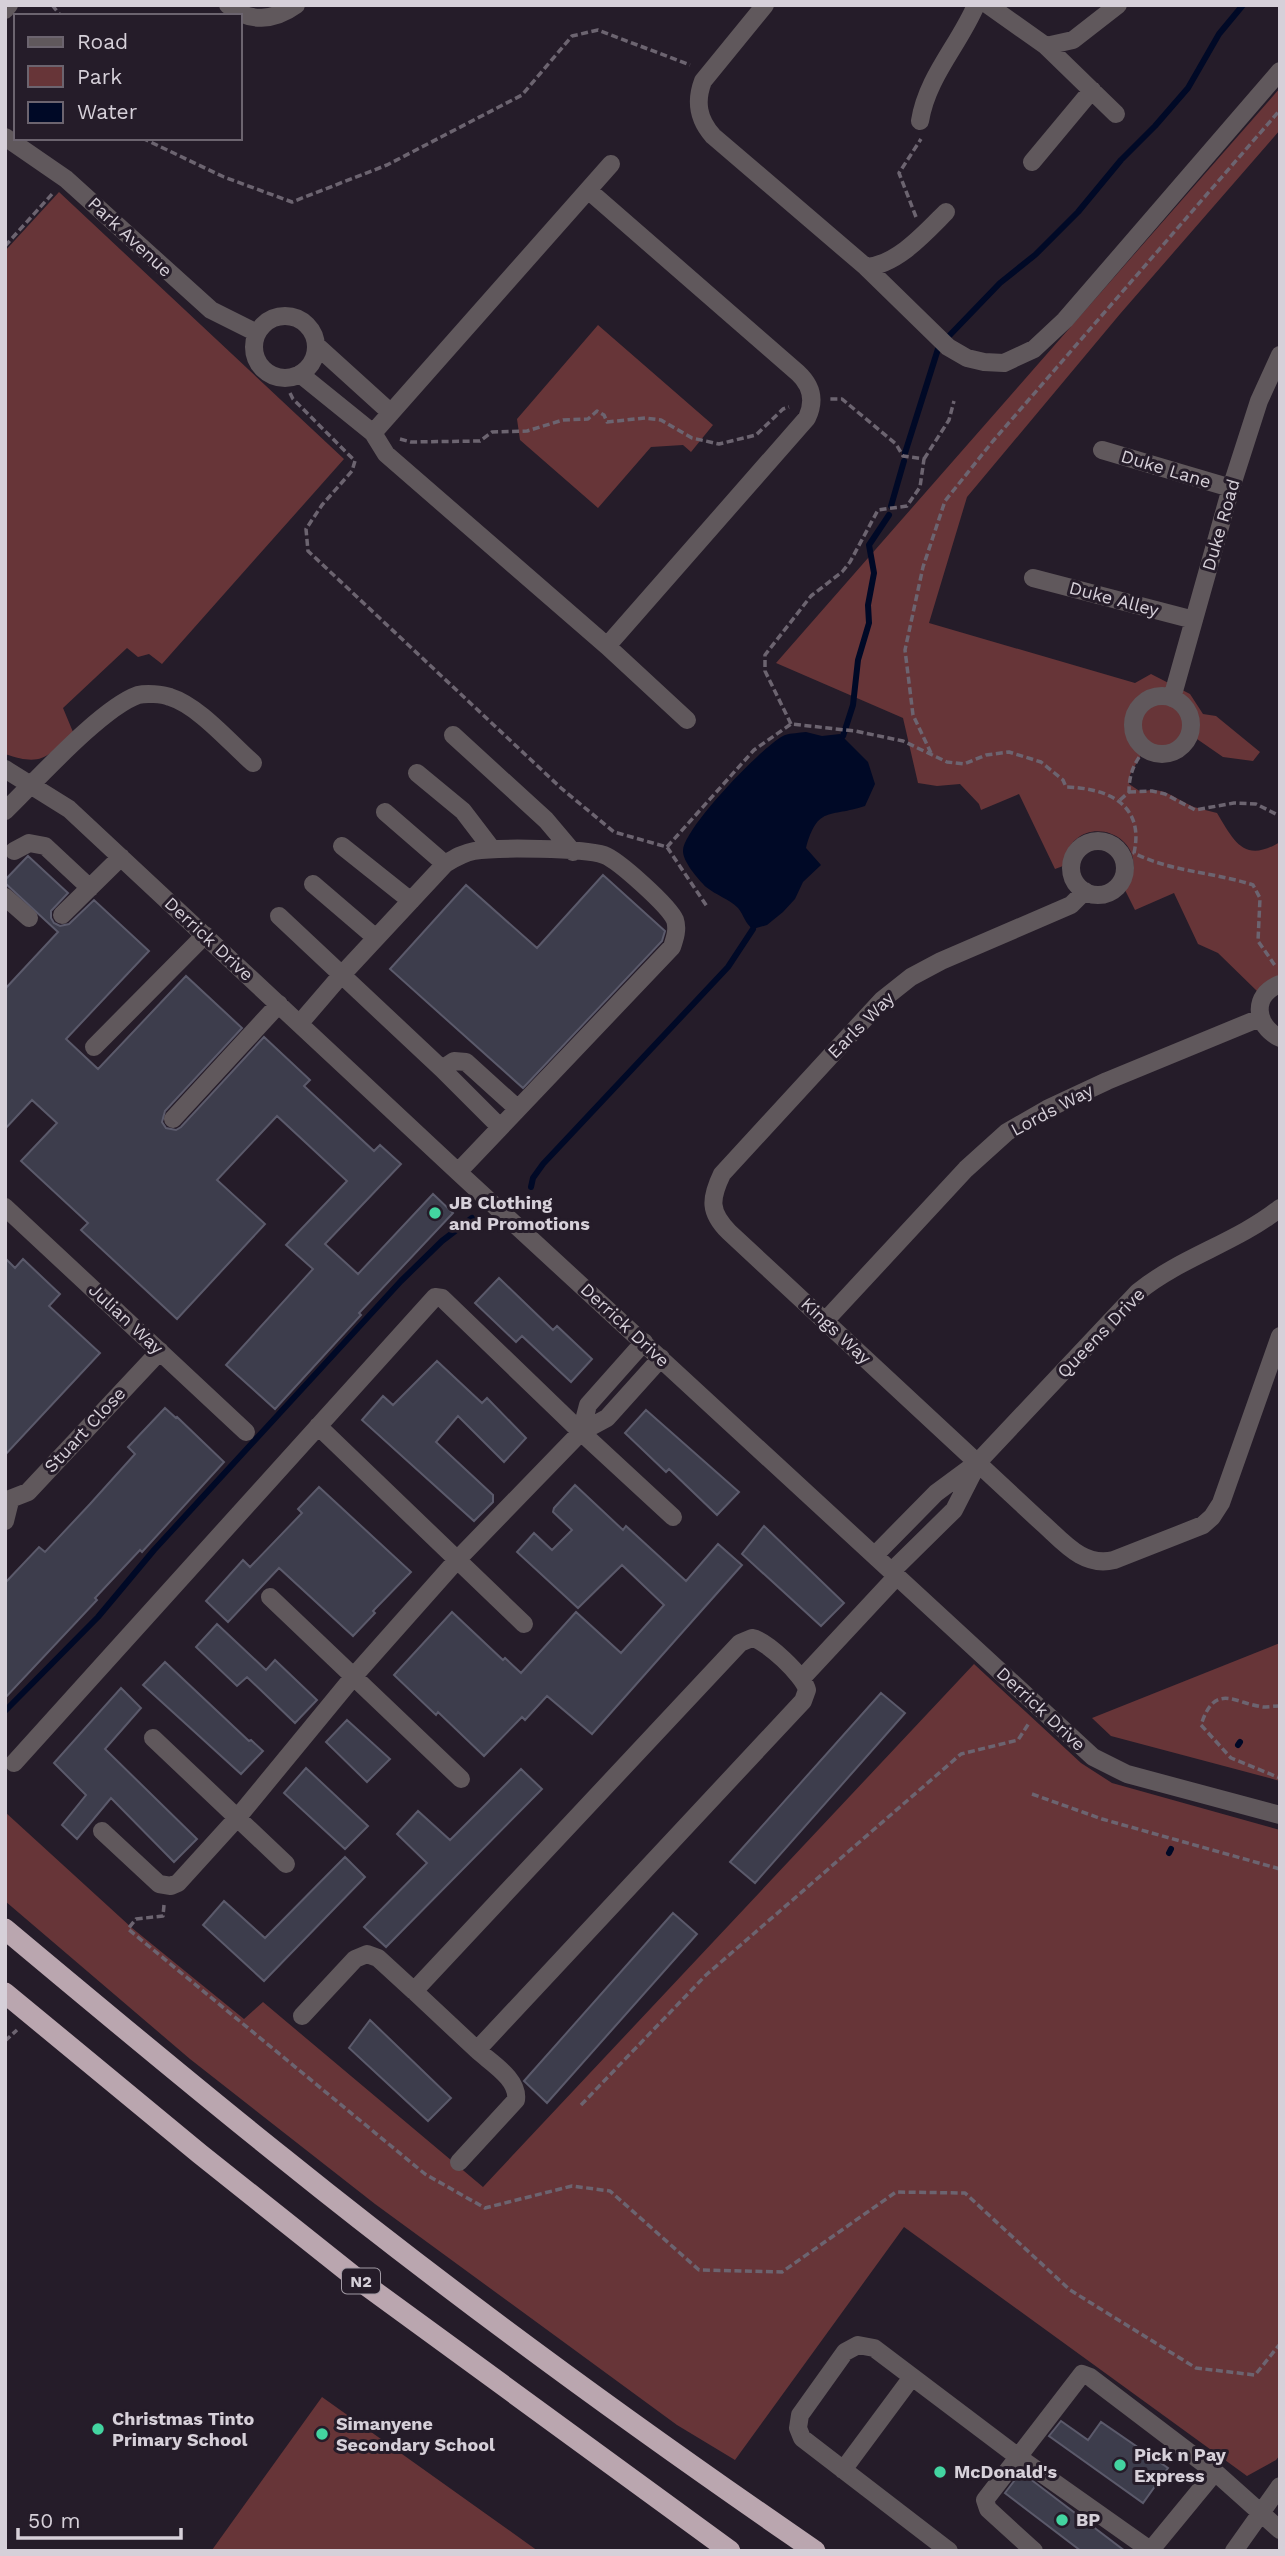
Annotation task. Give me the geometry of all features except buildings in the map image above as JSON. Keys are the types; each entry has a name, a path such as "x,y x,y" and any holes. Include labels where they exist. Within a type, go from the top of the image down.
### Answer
{"highway":[{"path":"5,1929 284,2159 453,2290 698,2470 815,2551"},
{"name":"N2","path":"5,1993 352,2275 730,2551"}],"street":[{"path":"5,10 9,5"},
{"path":"242,14 261,19 275,16 296,5"},
{"path":"920,121 934,76 963,33 976,5"},
{"path":"989,5 1046,46 1116,114"},
{"path":"1046,46 1073,40 1118,5"},
{"path":"763,6 709,72 698,95 698,106 705,127 744,164 866,267 948,347 967,358 984,362 1004,363 1019,356 1034,348 1065,320 1280,71"},
{"path":"1032,162 1092,90"},
{"name":"Park Avenue","path":"5,137 66,179 191,294 228,320 257,333"},
{"path":"373,433 611,164"},
{"path":"588,190 806,380 812,400 807,418 607,646"},
{"path":"866,267 883,264 923,235 946,212"},
{"path":"391,413 316,345 309,327 291,317 272,319 257,333 255,353 258,363 265,371 292,376 373,433 386,454 607,646 687,720"},
{"path":"292,376 311,365 316,345"},
{"name":"Duke Road","path":"1172,698 1231,488 1259,401 1280,355"},
{"name":"Duke Lane","path":"1102,450 1231,488"},
{"name":"Duke Alley","path":"1033,578 1194,620"},
{"path":"5,811 120,703 141,694 169,696 193,708 253,764"},
{"path":"1154,698 1172,698 1187,710 1191,719 1188,738 1174,752 1154,753 1145,749 1135,734 1135,716 1146,702 1154,698"},
{"path":"453,735 546,820 573,852"},
{"name":"Derrick Drive","path":"5,769 69,809 458,1172 1093,1757 1127,1774 1280,1815"},
{"path":"417,773 463,811 492,849"},
{"path":"385,812 445,864"},
{"path":"1094,840 1112,844 1129,855 1124,876 1115,890 1097,895 1085,891 1074,882 1071,874 1073,857 1078,849 1094,840"},
{"path":"14,851 29,843 45,846 90,888"},
{"path":"342,846 411,901"},
{"path":"300,1023 445,864 459,855 492,849 594,852 619,863 675,921 676,935 672,947 458,1172"},
{"path":"62,915 121,857"},
{"path":"313,884 376,938"},
{"name":"Earls Way","path":"714,1190 730,1163 882,1000 911,977 941,961 1071,905 1085,891"},
{"path":"5,897 29,918"},
{"path":"279,916 443,1069 500,1127"},
{"path":"94,1047 205,935"},
{"path":"1280,984 1267,991 1262,999 1260,1018 1264,1027 1280,1038"},
{"path":"173,1119 279,1004"},
{"name":"Lords Way","path":"825,1321 967,1169 1007,1132 1047,1108 1260,1018"},
{"path":"443,1069 454,1061 466,1062 518,1108"},
{"name":"Kings Way","path":"714,1190 712,1203 721,1224 1082,1558 1094,1562 1115,1560 1203,1525 1212,1517 1221,1503 1280,1336"},
{"name":"Julian Way","path":"5,1207 246,1432"},
{"name":"Queens Drive","path":"875,1555 936,1493 978,1462 1138,1292 1161,1273 1234,1237 1280,1208"},
{"path":"14,1763 432,1299 442,1298 673,1517"},
{"path":"581,1432 588,1405 644,1342"},
{"name":"Stuart Close","path":"8,1501 28,1492 160,1351"},
{"path":"102,1831 159,1884 166,1886 178,1883 238,1817 354,1676 457,1560 581,1432 607,1418 661,1358"},
{"path":"318,1426 524,1623"},
{"name":"Queens Drive","path":"802,1678 954,1510 978,1462"},
{"path":"5,1521 8,1501"},
{"path":"270,1597 461,1779"},
{"path":"414,1991 740,1643 745,1639 758,1639 802,1678 807,1690 803,1702 477,2050"},
{"path":"153,1738 286,1864"},
{"path":"302,2016 355,1959 366,1954 378,1958 512,2082 517,2094 516,2100 459,2162"},
{"path":"949,2551 802,2438 798,2428 800,2415 845,2352 858,2345 874,2348 1017,2456 1150,2551 1216,2472"},
{"path":"1034,2551 984,2503 1078,2377 1084,2374 1216,2472 1280,2530"},
{"path":"844,2470 912,2377"},
{"path":"1234,2551 1280,2486"}],"path":[{"path":"146,140 224,177 292,202 387,165 522,95 572,36 598,30 709,72"},
{"path":"932,755 913,715 905,650 923,567 945,501 993,441 1280,110"},
{"path":"920,121 923,137 899,173 923,235"},
{"path":"5,246 66,179"},
{"path":"292,376 293,399 355,460 352,471 322,505 306,529 308,551 561,788 603,823 614,832 667,847 708,908"},
{"path":"373,433 411,442 480,441 492,432 527,431 563,419 588,419 597,411 604,415 607,422 645,418 661,420 692,438 719,444 756,435 783,409 812,400 842,398 896,444 903,456 924,459"},
{"path":"791,724 765,671 765,655 811,596 842,572 850,562 877,510 907,506 920,487 924,459 949,420 954,401"},
{"path":"667,847 754,750 791,724 855,731 902,741 947,762 964,764 986,755 1009,752 1041,762 1063,780 1066,787 1090,787 1120,800 1132,819 1137,838 1129,855 1179,869 1253,884 1260,898 1258,942 1280,975"},
{"path":"1129,792 1133,764 1145,749"},
{"path":"1120,800 1129,792 1152,791 1165,794 1195,810 1234,803 1256,804 1280,816"},
{"path":"1280,1706 1262,1707 1224,1698 1205,1712 1201,1725 1231,1758 1280,1778"},
{"path":"581,2105 706,1975 961,1754 1018,1740 1040,1708"},
{"path":"1032,1794 1102,1818 1280,1869"},
{"path":"166,1886 163,1916 136,1919 128,1929 425,2174 485,2208 572,2186 610,2191 699,2270 782,2272 896,2192 965,2193 1070,2290 1196,2368 1255,2375 1280,2344"}],"green space":[{"path":"1280,88 1280,130 1120,314 967,497 929,623 1135,683 1151,674 1190,694 1203,714 1216,716 1260,752 1253,761 1223,757 1197,739 1185,752 1172,759 1157,760 1141,755 1130,775 1129,784 1141,792 1156,790 1194,807 1217,813 1235,840 1249,850 1257,851 1280,842 1280,977 1258,992 1218,953 1198,944 1174,893 1135,910 1125,890 1133,871 1132,854 1124,842 1111,834 1096,831 1082,835 1070,847 1063,866 1055,869 1019,794 981,810 979,804 960,784 937,786 918,783 903,718 776,663"},
{"path":"59,192 344,459 162,664 149,654 138,657 127,648 63,708 73,732 44,757 28,760 5,754 5,251"},
{"path":"598,325 713,425 691,452 683,445 651,447 598,508 520,440 517,419"},
{"path":"1280,1643 1280,1781 1111,1736 1092,1718"},
{"path":"974,1664 1081,1763 1112,1783 1280,1830 1280,2455 1247,2476 904,2227 735,2460 677,2425 375,2204 190,2059 5,1901 5,1812 132,1928 244,2019 263,2002 483,2187"},
{"path":"322,2397 538,2551 212,2550"}],"water":[{"path":"806,732 822,736 840,734 868,762 875,784 865,806 826,815 820,819 806,848 821,865 803,882 795,899 783,912 767,925 753,929 738,908 699,880 688,865 683,851 686,840 709,807 743,770 785,735"}],"waterway":[{"path":"947,338 1000,283 1035,255 1078,212 1121,160 1155,126 1188,88 1219,34 1243,5"},
{"path":"905,453 938,349"},
{"path":"891,506 904,461"},
{"path":"843,736 853,705 858,660 869,623 868,605 874,573 869,545 889,515"},
{"path":"531,1187 533,1178 543,1164 728,967 753,929"},
{"path":"5,1711 98,1617 154,1550 401,1281 442,1241 472,1218"},
{"path":"1169,1853 1171,1849"}],"place":[{"name":"JB Clothing and Promotions","path":"435,1213"},
{"name":"Christmas Tinto Primary School","path":"98,2429"},
{"name":"Simanyene Secondary School","path":"322,2434"},
{"name":"Pick n Pay Express","path":"1120,2465"},
{"name":"McDonald's","path":"940,2472"},
{"name":"BP","path":"1062,2520"}]}
